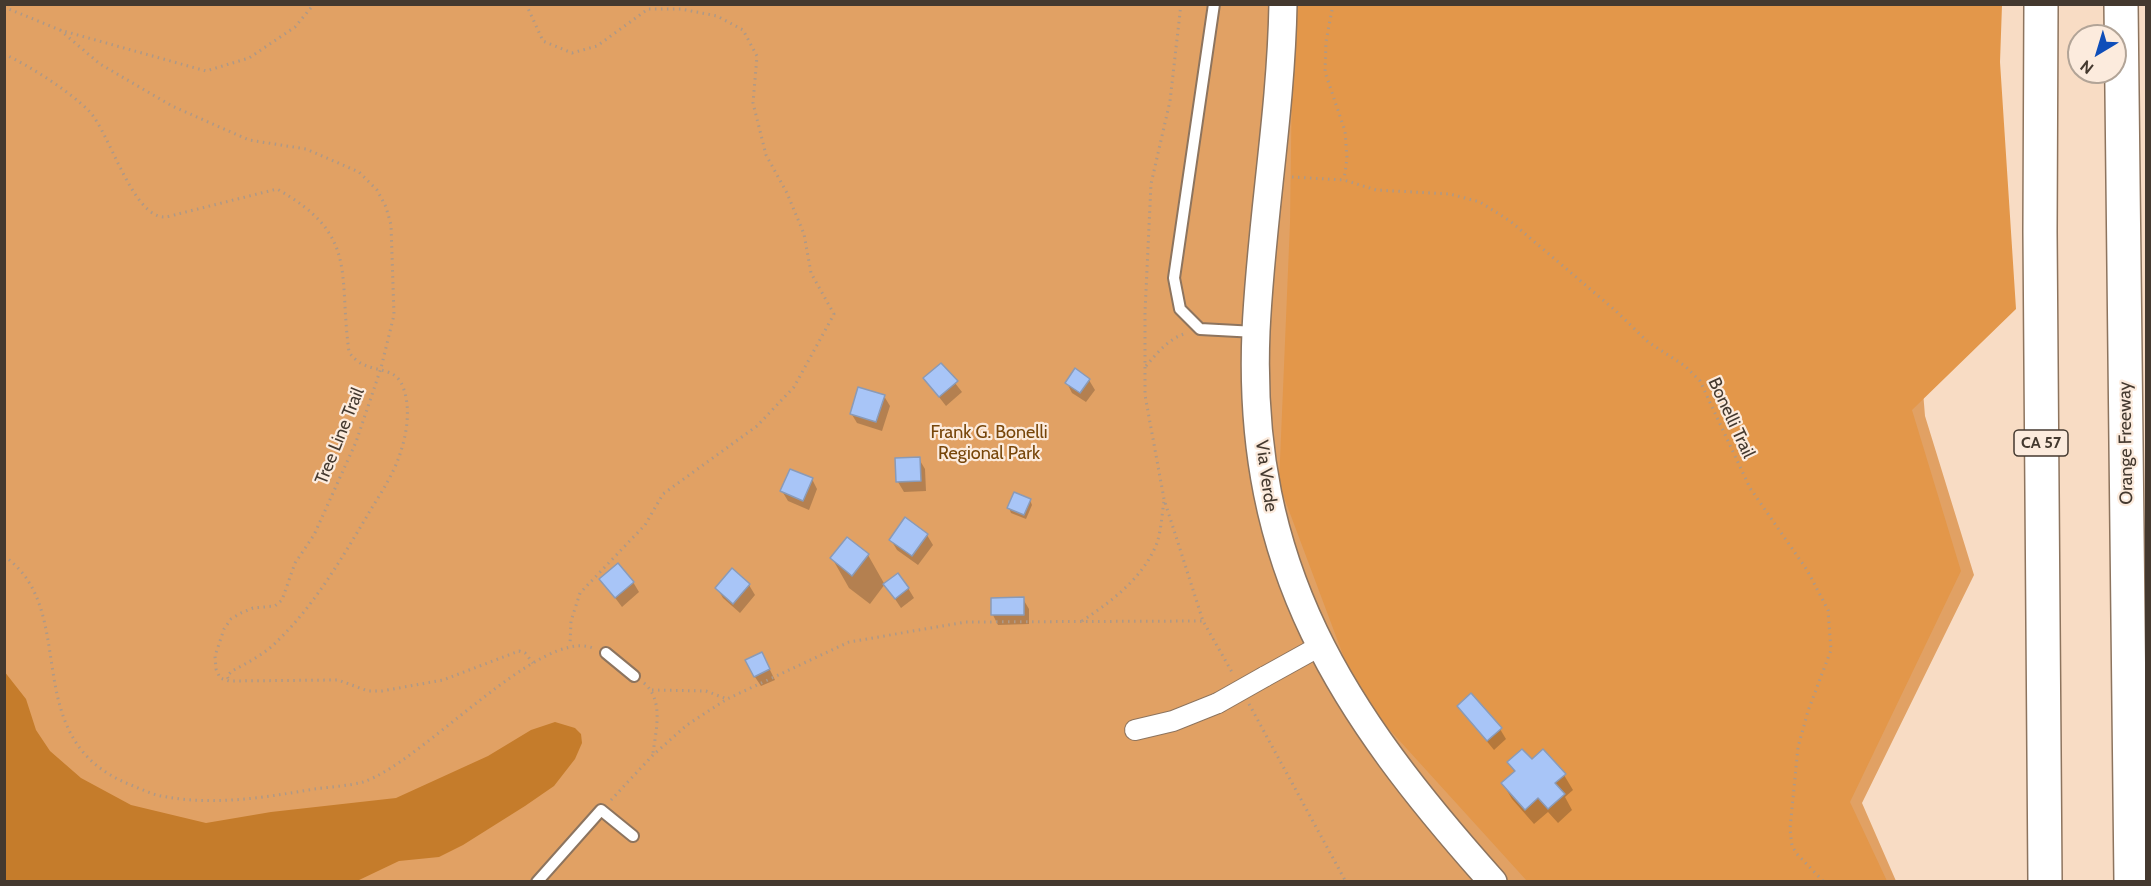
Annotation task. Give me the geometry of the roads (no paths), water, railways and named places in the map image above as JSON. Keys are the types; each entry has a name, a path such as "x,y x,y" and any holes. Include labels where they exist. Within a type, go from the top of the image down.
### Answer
{"highway":[{"name":"CA 57","path":"2041,4 2040,231 2045,882"},
{"name":"Orange Freeway","path":"2121,4 2131,882"}],"main road":[{"name":"Via Verde","path":"1283,4 1282,62 1256,332 1261,458 1275,530 1295,592 1320,646 1374,737 1434,815 1493,882"}],"street":[{"path":"1135,730 1173,721 1218,703 1320,646"}],"lane":[{"path":"1214,4 1174,278 1180,309 1200,330 1256,332"},
{"path":"606,653 634,676"},
{"path":"537,882 601,810 633,836"}],"park label":[{"name":"Frank G. Bonelli Regional Park","path":"989,443"}]}
